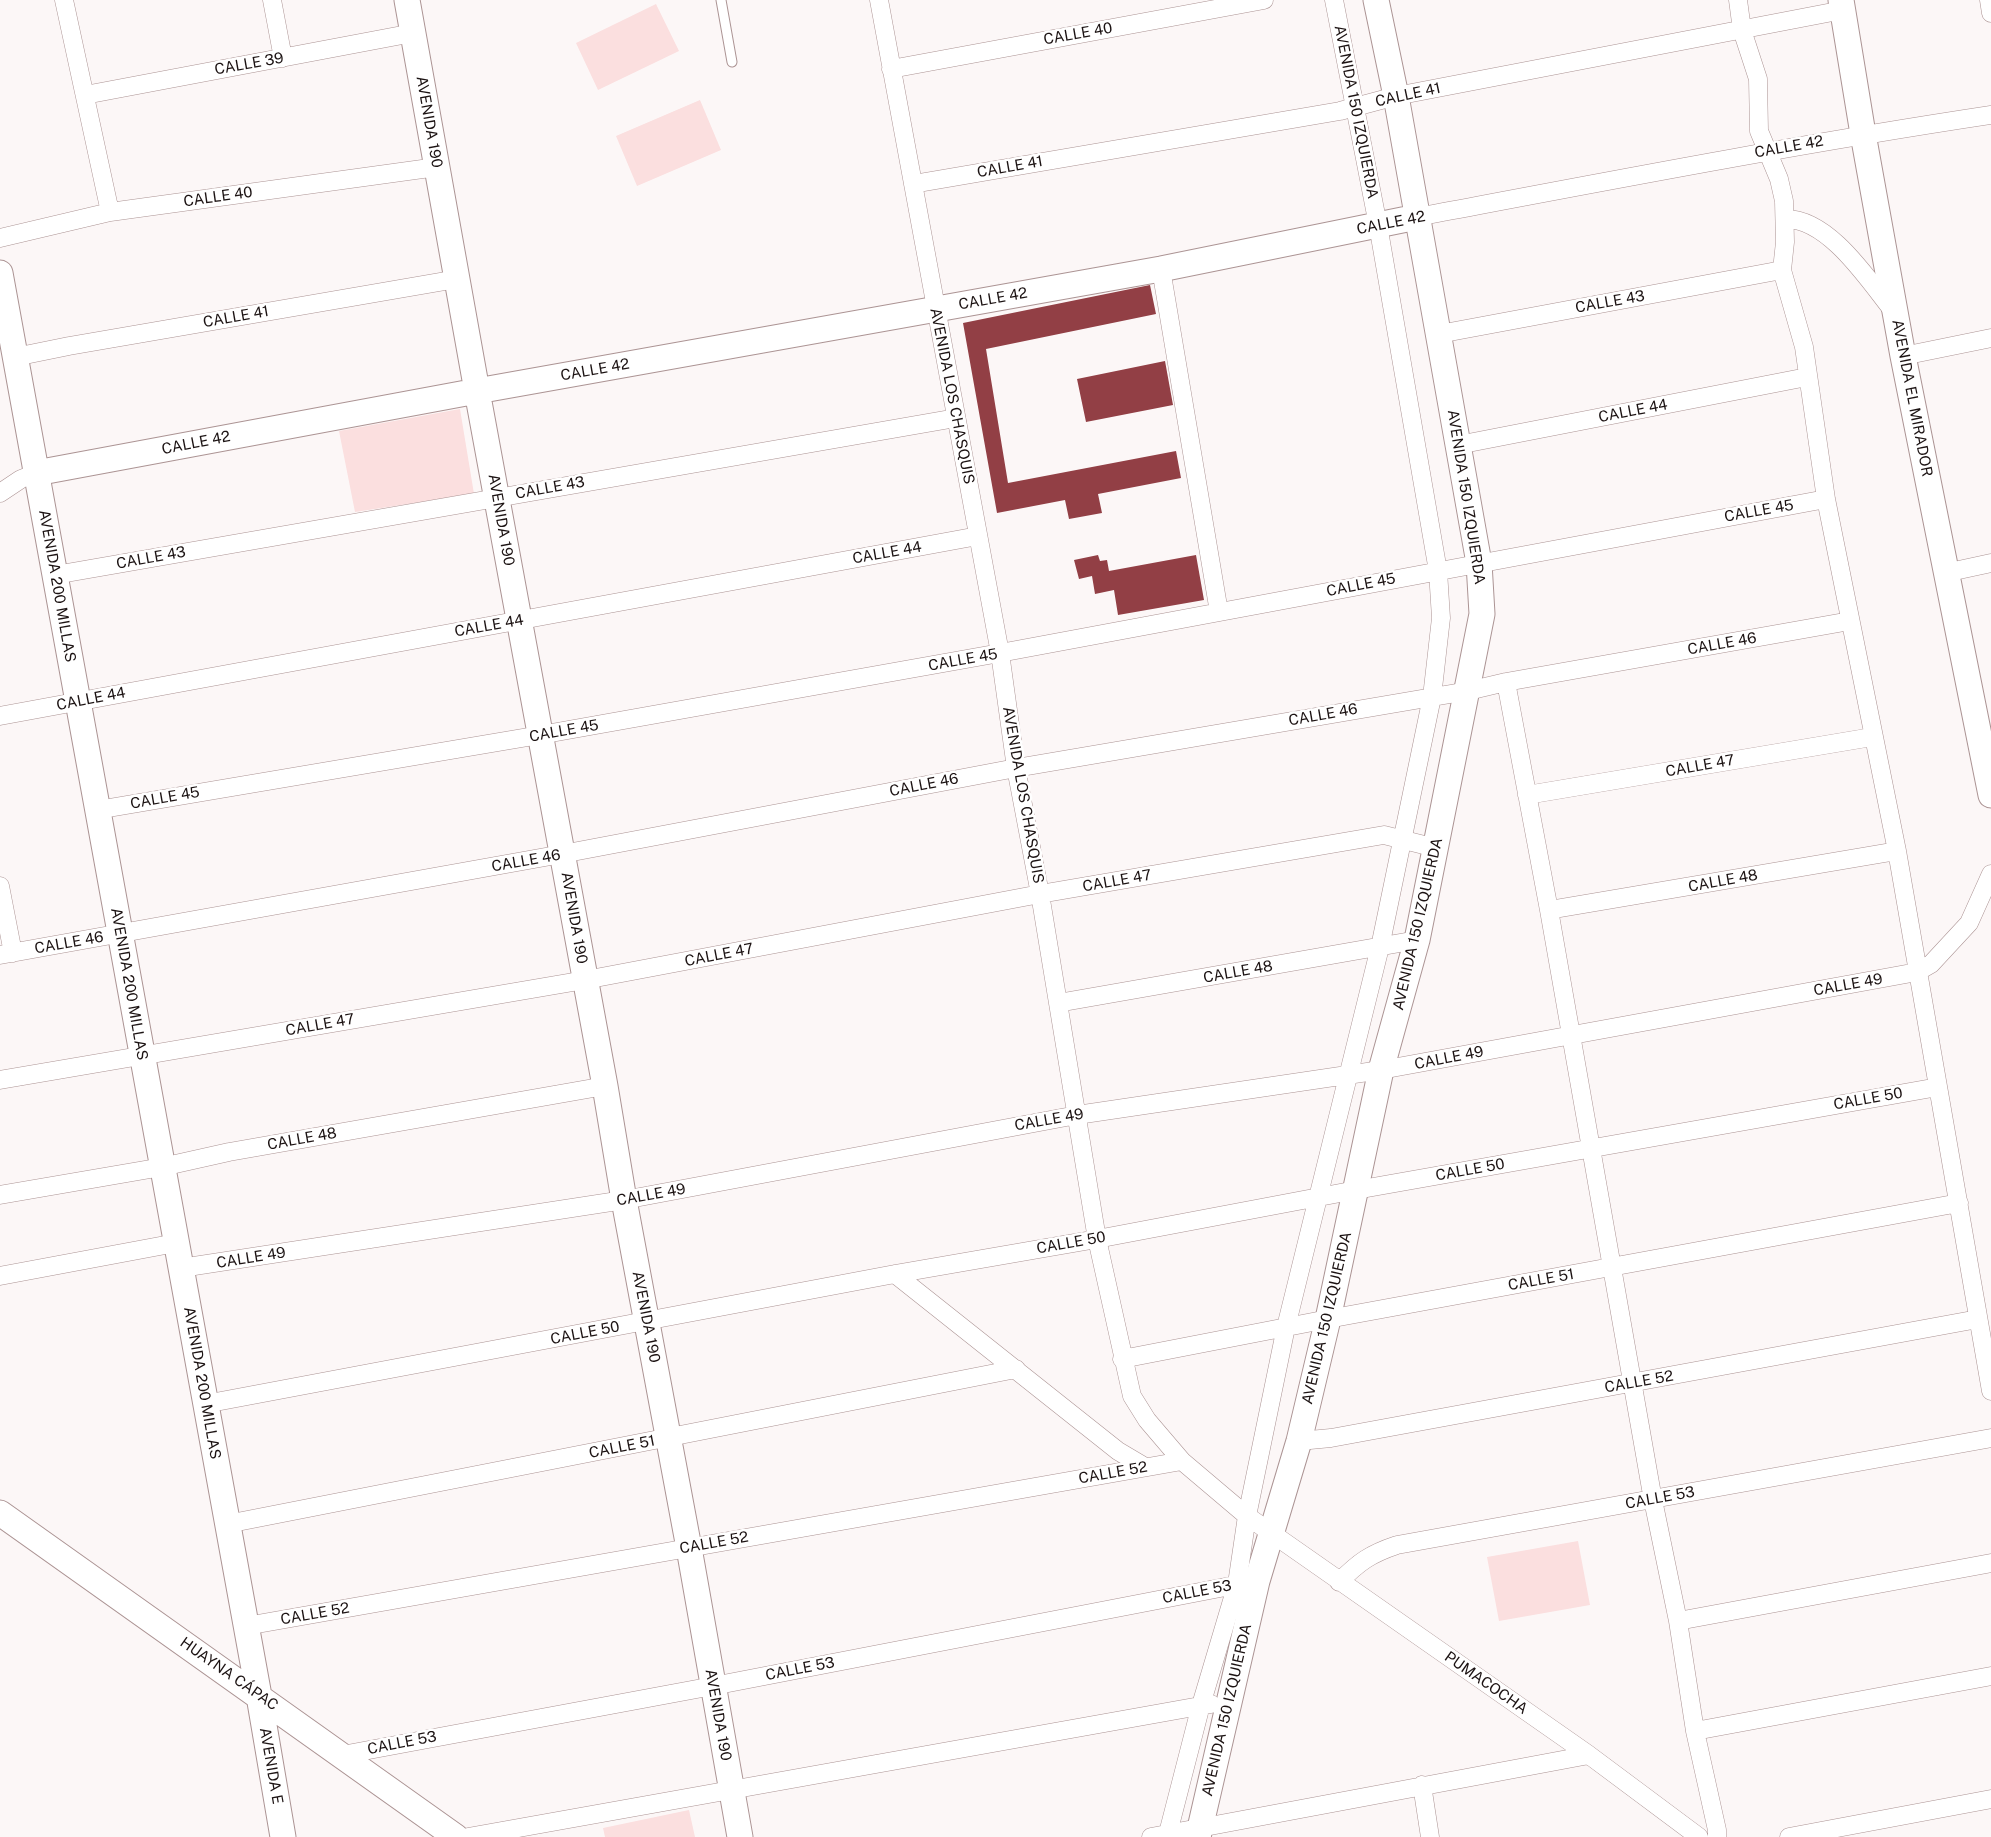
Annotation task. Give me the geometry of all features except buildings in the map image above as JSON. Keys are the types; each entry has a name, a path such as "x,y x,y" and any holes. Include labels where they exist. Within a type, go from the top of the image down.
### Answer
{"street":[{"path":"64,0 110,212"},
{"path":"272,0 283,58"},
{"name":"AVENIDA 190","path":"407,0 740,1837"},
{"name":"AVENIDA LOS CHASQUIS","path":"878,0 914,184 1000,653 1016,768 1040,894 1097,1239 1122,1359 1132,1396 1147,1420 1182,1461 1270,1534"},
{"name":"CALLE 40","path":"891,69 1233,3 1264,0"},
{"name":"AVENIDA 150 IZQUIERDA","path":"1200,1834 1229,1700 1247,1582 1247,1516 1286,1327 1346,1076 1380,947 1432,697 1441,618 1438,571 1378,225 1334,0"},
{"name":"AVENIDA 150 IZQUIERDA","path":"1162,1836 1201,1705 1247,1582 1270,1534 1299,1441 1328,1319 1381,1070 1417,940 1482,614 1479,563 1396,96 1376,0"},
{"path":"1738,0 1742,30 1748,42 1758,79 1760,131 1779,179 1784,201 1785,242 1782,270 1804,347 1826,499 1896,851 1991,1391"},
{"path":"1988,0 1991,14"},
{"name":"CALLE 41","path":"914,184 1355,107 1396,96 1742,30 1842,5"},
{"name":"AVENIDA EL MIRADOR","path":"1842,5 1863,134 1896,314 1945,572 1991,795"},
{"name":"CALLE 39","path":"85,94 413,33"},
{"name":"CALLE 42","path":"0,493 21,479 36,472 1161,269 1417,217 1768,151 1863,134 1991,115"},
{"name":"CALLE 40","path":"0,238 110,212 437,167"},
{"path":"1785,219 1796,219 1806,222 1819,230 1840,248 1896,314"},
{"path":"1161,269 1219,612"},
{"name":"CALLE 43","path":"1439,334 1782,270"},
{"name":"AVENIDA 200 MILLAS","path":"0,273 259,1696"},
{"name":"CALLE 41","path":"15,357 457,279"},
{"path":"1904,356 1991,338"},
{"name":"CALLE 44","path":"1458,445 1807,377"},
{"name":"CALLE 43","path":"55,575 956,418"},
{"name":"CALLE 45","path":"98,810 540,736 1000,653 1826,499"},
{"name":"CALLE 44","path":"0,716 978,536"},
{"path":"1945,572 1991,564"},
{"name":"CALLE 46","path":"6,954 562,854 1016,768 1432,697 1506,682 1850,622"},
{"path":"1506,682 1549,910 1653,1500 1678,1621 1695,1731 1717,1837"},
{"name":"CALLE 47","path":"1527,795 1872,737"},
{"name":"CALLE 47","path":"0,1080 586,980 1040,894 1384,835 1436,848"},
{"name":"CALLE 48","path":"1549,910 1896,851"},
{"path":"1917,972 1931,964 1969,923 1991,874"},
{"path":"0,886 6,954"},
{"name":"CALLE 48","path":"1058,1003 1417,940"},
{"name":"CALLE 49","path":"181,1268 624,1200 1077,1115 1346,1076 1917,972"},
{"name":"CALLE 48","path":"0,1195 162,1167 230,1152 605,1086"},
{"name":"CALLE 50","path":"206,1404 895,1274 1938,1087"},
{"name":"CALLE 51","path":"1122,1359 1612,1266 1959,1203"},
{"path":"0,1276 176,1243"},
{"path":"895,1274 1016,1368 1118,1451 1145,1467"},
{"name":"CALLE 52","path":"1299,1441 1331,1438 1978,1319"},
{"name":"CALLE 51","path":"227,1524 299,1508 669,1438 1016,1368"},
{"name":"CALLE 53","path":"1339,1582 1359,1562 1397,1545 1991,1438"},
{"name":"CALLE 52","path":"246,1626 1182,1461"},
{"name":"HUAYNA CÁPAC","path":"0,1513 342,1754 456,1837"},
{"name":"PUMACOCHA","path":"1270,1534 1589,1755 1699,1837"},
{"path":"1678,1621 1991,1562"},
{"name":"CALLE 53","path":"342,1754 713,1686 1247,1582"},
{"path":"1695,1731 1991,1676"},
{"name":"AVENIDA E","path":"259,1696 282,1837"},
{"path":"468,1837 1229,1700"},
{"path":"1162,1836 1200,1834 1422,1786 1589,1755"},
{"path":"1422,1786 1430,1837"},
{"path":"1789,1837 1991,1799"}],"lane":[{"path":"721,0 732,62"}],"shaded area":[{"path":"656,4 679,51 598,90 576,43"},
{"path":"700,100 721,150 637,186 616,136"},
{"path":"460,409 474,494 355,512 339,431"},
{"path":"1578,1541 1590,1605 1499,1621 1487,1557"},
{"path":"689,1810 695,1837 605,1837 603,1828"}]}
